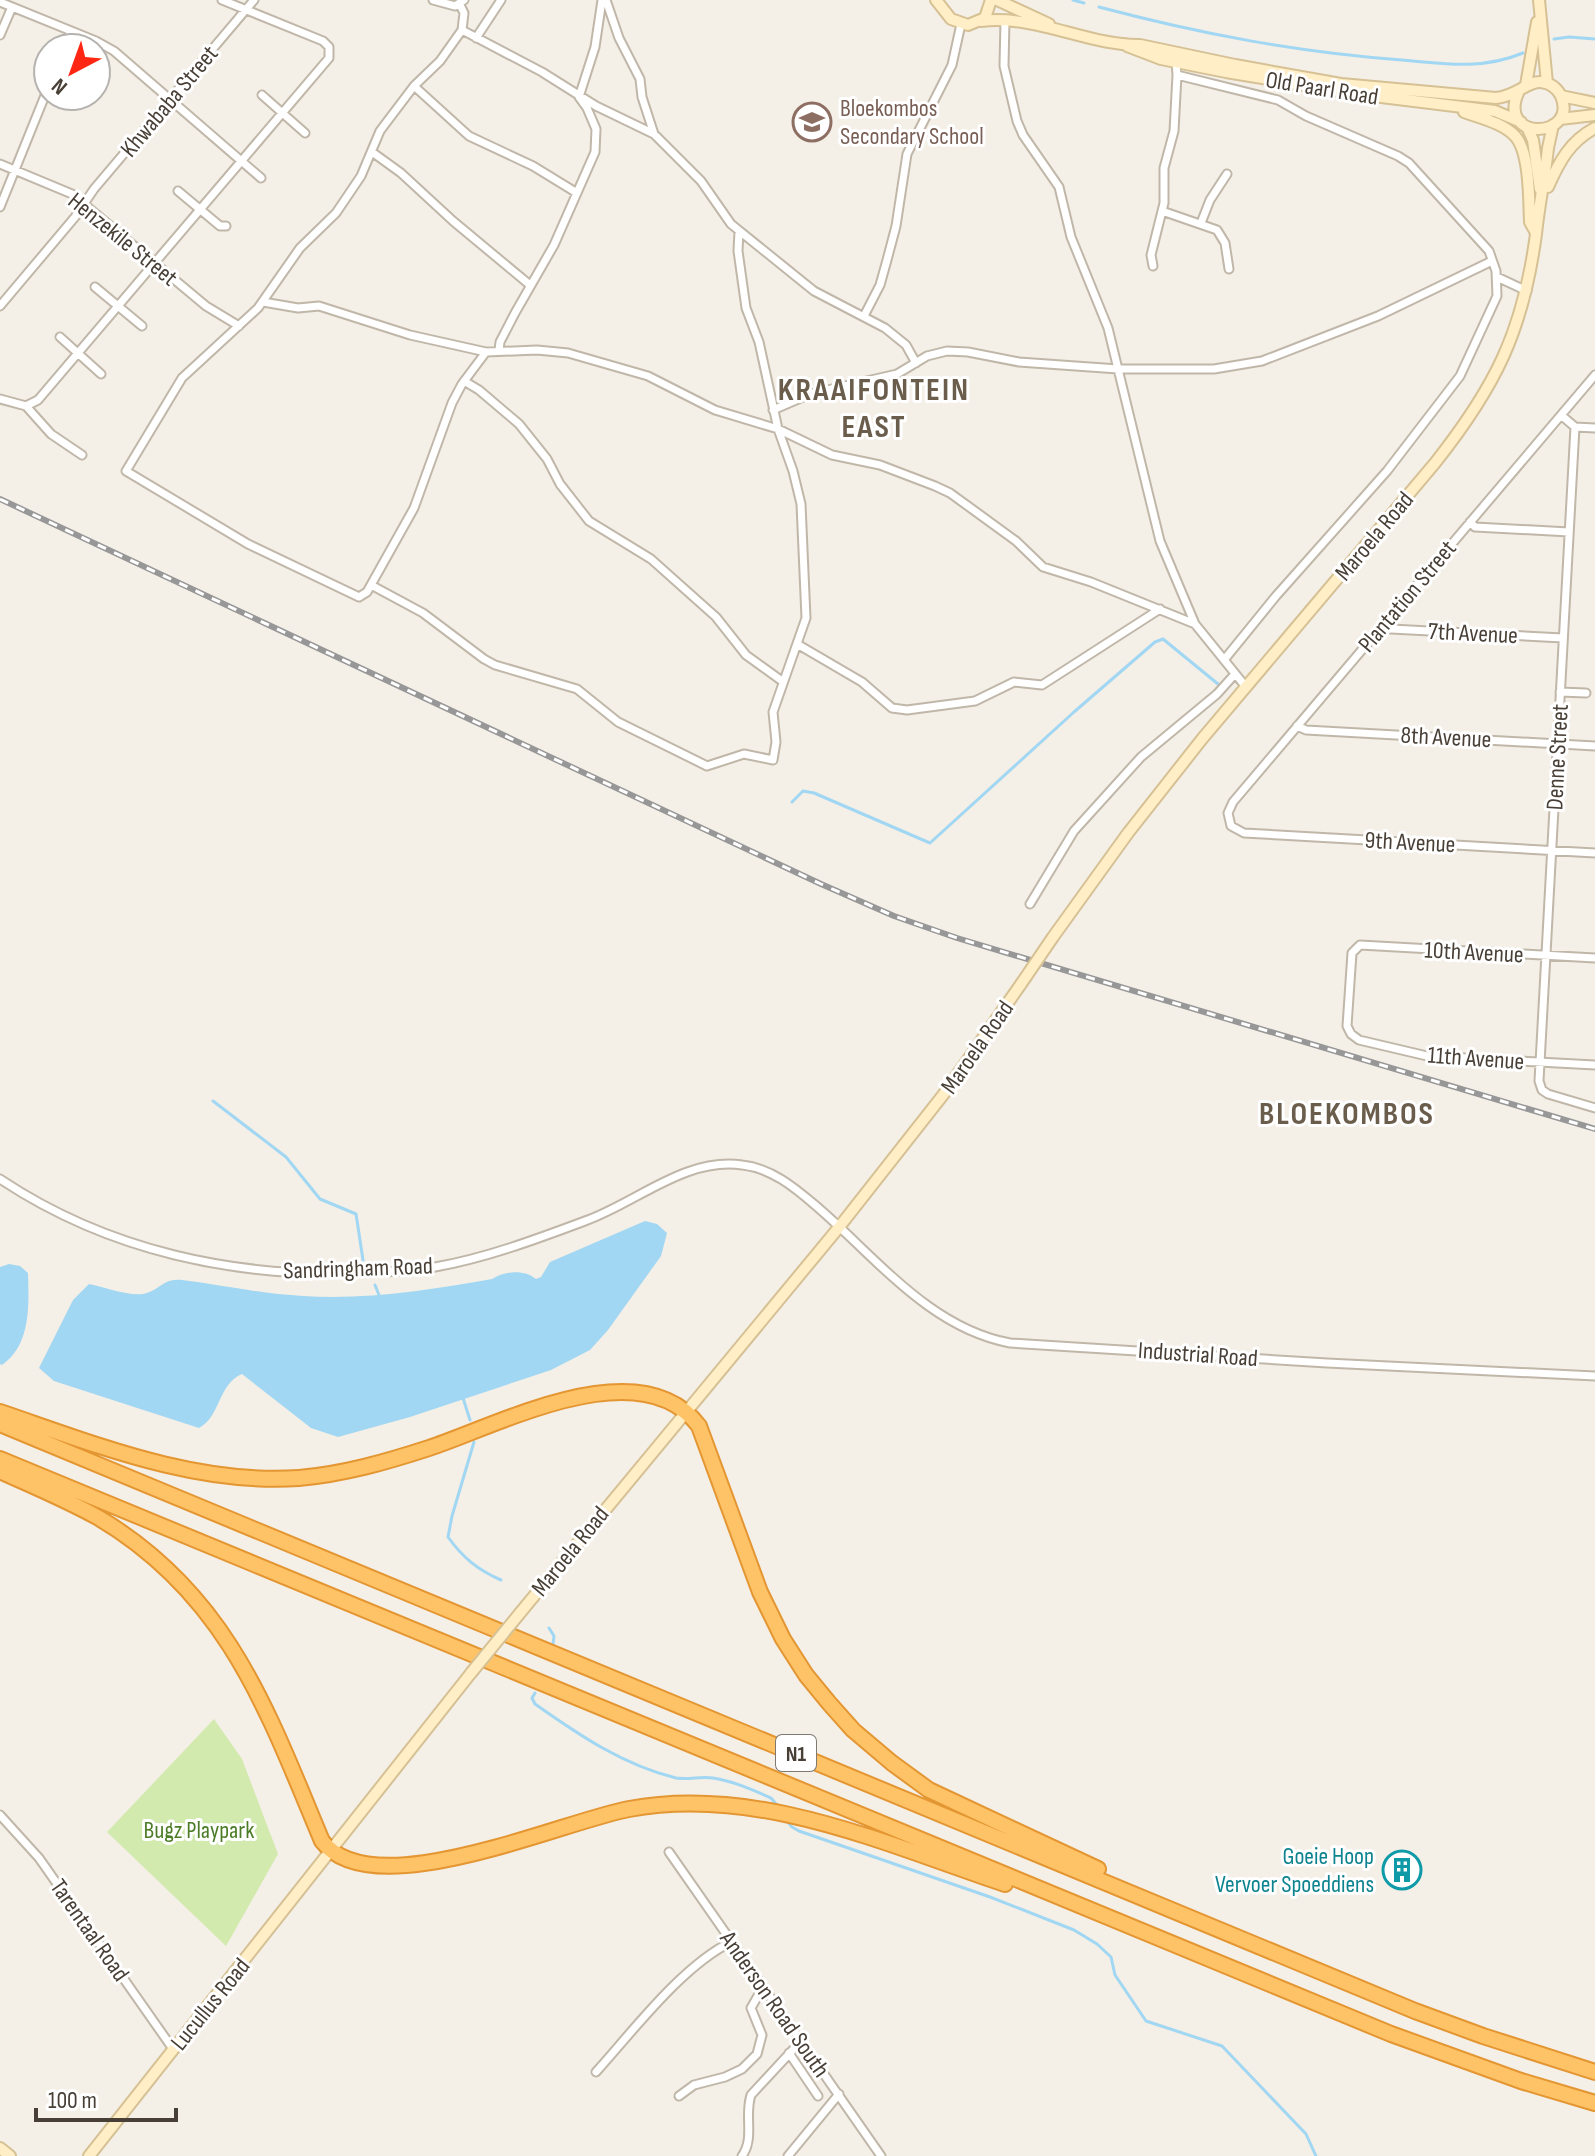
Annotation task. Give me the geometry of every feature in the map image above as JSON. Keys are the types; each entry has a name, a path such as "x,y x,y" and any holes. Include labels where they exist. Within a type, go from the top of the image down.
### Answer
{"highway":[{"path":"0,1412 153,1463 230,1476 298,1478 365,1468 431,1447 544,1404 576,1396 634,1394 670,1401 686,1410 704,1439 760,1592 783,1639 806,1675 853,1730 929,1790 1254,1943"},
{"name":"N1","path":"0,1424 1415,2011 1595,2072"},
{"name":"N1","path":"0,1459 1391,2034 1521,2081 1595,2103"},
{"path":"0,1471 99,1518 166,1569 198,1601 222,1630 261,1697 322,1841 331,1852 349,1861 368,1865 422,1865 629,1809 732,1805 782,1812 825,1824 1120,1921"}],"street":[{"path":"26,406 38,400 327,62 329,47 323,41 222,0"},
{"name":"Khwababa Street","path":"0,306 254,0"},
{"path":"433,0 450,6 462,2 462,30 440,61 414,86 380,131 348,197 336,213 295,254 263,302 182,378 126,471 248,544 352,595 364,595 410,519 443,425 464,381 486,352"},
{"path":"476,38 501,0"},
{"path":"499,350 500,342 554,245 597,143 592,118 579,97 595,47 604,0"},
{"path":"604,0 640,79 642,97 654,134"},
{"name":"Old Paarl Road","path":"981,21 994,0 1054,27"},
{"path":"1539,0 1547,83"},
{"path":"0,2 114,51 261,178"},
{"path":"864,316 880,285 893,238 907,154 952,65 961,24 949,17 941,2"},
{"path":"0,35 12,7"},
{"path":"1539,16 1515,107 1524,124 1538,130 1556,122 1595,115"},
{"path":"1005,20 1004,66 1017,121 1023,135 1059,187 1071,237 1108,328 1155,525 1195,624 1246,687"},
{"name":"Old Paarl Road","path":"961,24 1005,20 1054,27 1176,62 1297,85 1495,111 1524,124"},
{"path":"462,30 542,72 579,97 654,134 701,181 739,231 814,291 864,316 898,338 906,345 916,363"},
{"name":"Old Paarl Road","path":"1125,45 1140,45 1341,84 1496,98 1522,89"},
{"path":"1153,266 1151,255 1162,211 1164,168 1175,121 1176,62"},
{"path":"1177,75 1278,100 1317,122 1398,156 1409,163 1477,236 1489,251 1497,277 1497,296 1460,376 1387,471 1276,596 1224,660"},
{"path":"1522,89 1532,82 1547,83 1561,96 1595,103"},
{"path":"414,86 476,141 533,166 577,193"},
{"path":"262,95 305,133"},
{"path":"1556,122 1563,111 1561,96"},
{"path":"1446,106 1506,129 1516,137 1523,150 1530,222 1536,233"},
{"path":"0,207 39,112"},
{"name":"Maroela Road","path":"331,1852 471,1673 840,1226 943,1095 1053,937 1157,796 1460,431 1499,368 1517,324 1527,291 1556,122"},
{"name":"Maroela Road","path":"1524,124 1533,140 1541,199"},
{"path":"1539,213 1558,165 1572,143 1595,128"},
{"path":"372,152 401,173 530,285"},
{"name":"Henzekile Street","path":"0,164 85,202 206,306 239,326"},
{"path":"1201,223 1210,200 1227,174"},
{"path":"178,191 220,226 226,226"},
{"path":"1162,211 1217,230 1222,235 1229,269"},
{"path":"371,585 423,613 495,665 577,689 618,722 707,766 744,754 773,760 776,742 773,712 806,608 801,504 773,410 759,342 746,308 738,251 739,231"},
{"path":"773,410 810,394 897,374 927,356 947,351 1019,362 1118,369 1214,369 1262,361 1378,316 1492,261"},
{"path":"1497,277 1527,291"},
{"path":"95,287 142,326"},
{"path":"263,302 298,308 319,306 410,335 486,352 537,350 568,353 648,376 726,414 778,429 832,455 880,465 935,486 950,493 1005,533 1043,567 1091,582 1195,624"},
{"path":"60,337 101,374"},
{"name":"Plantation Street","path":"1229,822 1230,805 1595,375"},
{"path":"464,381 519,424 589,521 651,559 716,617 746,655 782,681"},
{"path":"0,399 26,406 51,434 82,455"},
{"path":"1561,415 1575,427 1595,428"},
{"name":"Denne Street","path":"1575,427 1540,1062 1541,1087 1548,1094 1595,1108"},
{"path":"1470,522 1475,527 1569,532"},
{"path":"797,644 862,682 892,708 907,710 975,701 1014,682 1042,685 1160,609"},
{"name":"7th Avenue","path":"1384,624 1391,629 1563,638"},
{"path":"1030,904 1074,831 1141,757 1217,694 1235,674"},
{"path":"1560,692 1586,693"},
{"name":"8th Avenue","path":"1297,726 1306,730 1595,746"},
{"name":"9th Avenue","path":"1229,822 1244,833 1595,853"},
{"name":"10th Avenue","path":"1359,1040 1347,1026 1354,949 1360,945 1595,958"},
{"name":"11th Avenue","path":"1359,1040 1427,1056 1595,1065"},
{"name":"Sandringham Road","path":"0,1179 62,1215 141,1246 221,1265 293,1273 353,1273 435,1267 555,1233 606,1214 674,1178 716,1164 760,1168 779,1178 840,1226"},
{"name":"Industrial Road","path":"840,1226 910,1291 947,1320 1001,1341 1327,1363 1595,1376"},
{"name":"Tarentaal Road","path":"0,1815 39,1858 173,2049"},
{"name":"Lucullus Road","path":"89,2156 331,1852"},
{"name":"Anderson Road South","path":"669,1852 881,2156"},
{"path":"596,2072 664,1996 705,1956 731,1942"},
{"path":"679,2096 694,2085 742,2069 757,2054 762,2035 752,2004 763,1987"},
{"path":"742,2156 749,2142 747,2106 751,2095 801,2041"},
{"path":"789,2053 818,2096"},
{"path":"788,2156 839,2094"},
{"path":"0,2148 10,2156"}],"green space":[{"name":"Bugz Playpark","path":"214,1719 242,1759 278,1854 226,1946 107,1832"}],"water":[{"path":"645,1221 657,1224 667,1233 661,1256 590,1350 551,1370 410,1417 338,1437 311,1428 242,1374 228,1385 212,1416 199,1428 54,1381 39,1368 73,1300 89,1284 123,1293 143,1294 170,1281 182,1280 327,1297 421,1290 492,1279 514,1272 536,1279 541,1277 550,1262"},
{"path":"9,1264 20,1266 28,1273 28,1311 18,1347 2,1365 0,1267"}],"waterway":[{"path":"1073,0 1084,3"},
{"path":"1099,7 1249,41 1363,57 1478,64 1523,53"},
{"path":"1554,39 1595,39"},
{"path":"792,802 803,791 814,793 930,843 1155,642 1163,639 1218,684"},
{"path":"213,1101 286,1157 320,1199 356,1214 363,1260"},
{"path":"375,1285 379,1295"},
{"path":"463,1398 470,1420"},
{"path":"474,1442 448,1537 472,1563 501,1580"},
{"path":"549,1628 554,1636 553,1644"},
{"path":"535,1693 532,1698 535,1704 620,1757 676,1778 728,1781 771,1798 776,1804"},
{"path":"786,1820 799,1831 990,1897 1074,1930 1097,1944 1111,1957 1115,1975 1146,2021 1222,2046 1306,2134 1316,2156"}],"railway":[{"path":"0,499 894,916 957,938 1595,1129"}],"place":[{"name":"Bloekombos Secondary School","path":"812,122"},
{"name":"Goeie Hoop Vervoer Spoeddiens","path":"1402,1870"}],"district":[{"name":"KRAAIFONTEIN EAST","path":"874,408"},
{"name":"BLOEKOMBOS","path":"1347,1113"}]}
